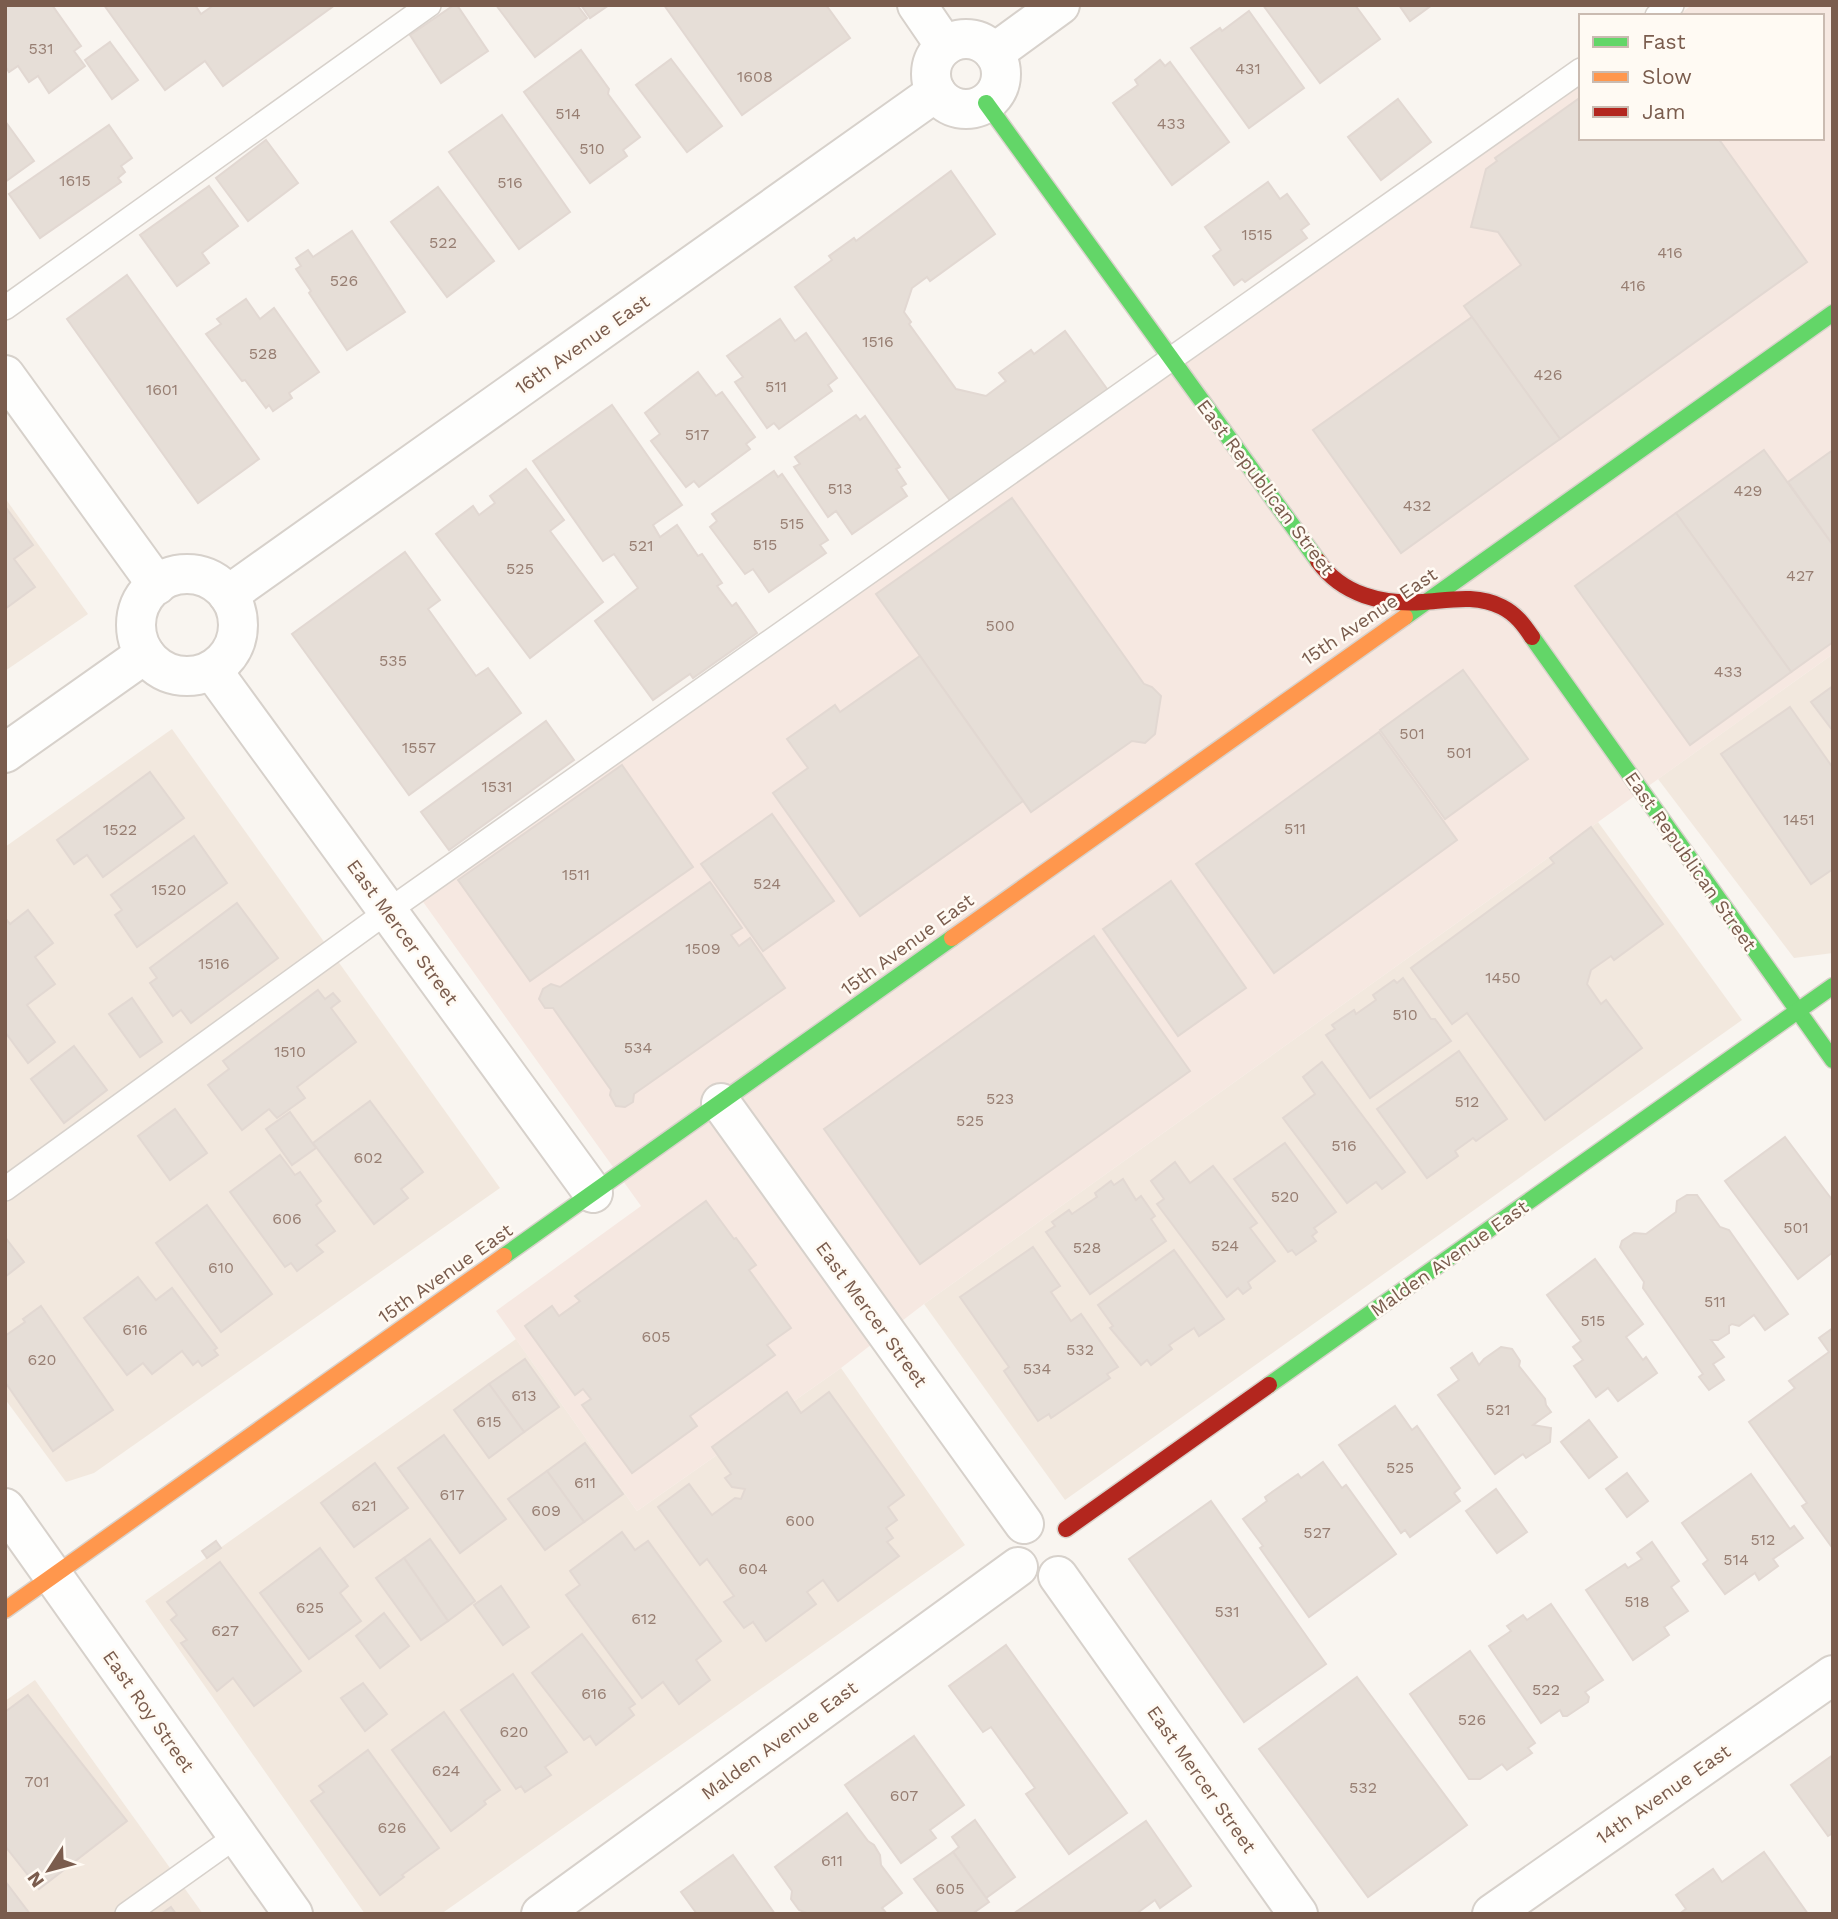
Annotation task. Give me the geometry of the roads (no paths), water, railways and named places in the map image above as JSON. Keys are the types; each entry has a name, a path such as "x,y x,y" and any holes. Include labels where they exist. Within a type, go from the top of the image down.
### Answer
{"street":[{"path":"916,5 945,46"},
{"path":"994,53 1060,5"},
{"path":"961,39 972,39 994,53 1001,77 994,96 977,108 965,110 944,102 931,82 930,70 933,59 945,46 961,39"},
{"name":"16th Avenue East","path":"228,595 936,92"},
{"name":"East Republican Street","path":"986,103 1326,573 1350,589 1388,602 1427,603 1473,598 1499,603 1520,620 1833,1060"},
{"name":"15th Avenue East","path":"5,1610 1833,313"},
{"path":"5,375 157,585"},
{"path":"195,574 210,580 228,595 238,618 238,634 233,649 223,662 212,670 194,676 178,676 162,670 145,654 136,626 139,608 148,593 157,585 178,575 195,574"},
{"path":"5,753 145,654"},
{"name":"East Mercer Street","path":"212,670 593,1194"},
{"name":"Malden Avenue East","path":"1066,1529 1833,986"},
{"name":"East Mercer Street","path":"722,1103 1024,1524"},
{"name":"East Roy Street","path":"5,1508 293,1914"},
{"path":"1039,1518 1049,1519 1059,1522 1066,1529 1074,1546 1073,1556 1069,1566 1058,1576 1045,1580 1035,1579 1018,1567 1012,1557 1012,1546 1014,1536 1024,1524 1039,1518"},
{"name":"Malden Avenue East","path":"541,1914 1018,1567"},
{"name":"East Mercer Street","path":"1058,1576 1298,1914"},
{"name":"14th Avenue East","path":"1492,1914 1833,1675"}],"lane":[{"path":"5,308 429,5"},
{"path":"5,1189 388,911 1579,71"},
{"path":"127,1914 238,1835"}]}
